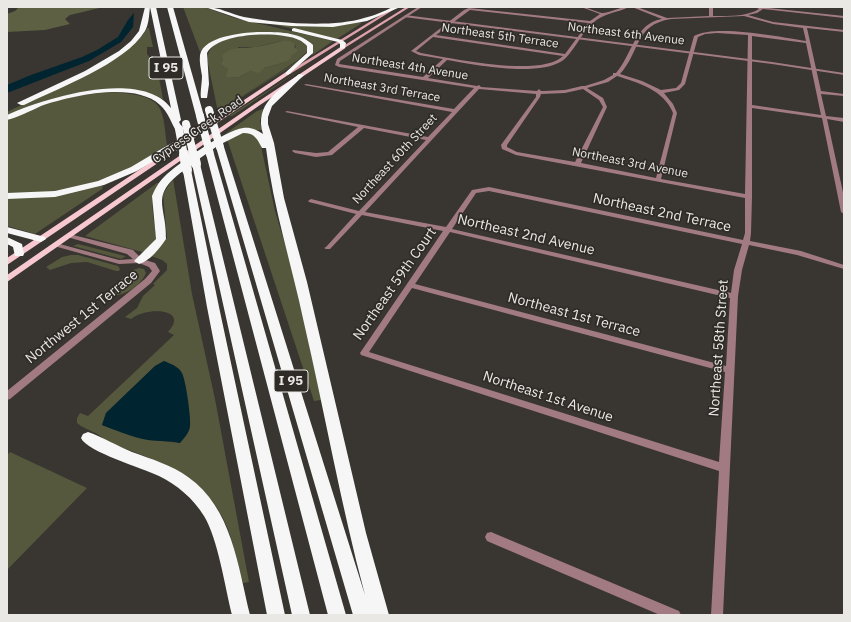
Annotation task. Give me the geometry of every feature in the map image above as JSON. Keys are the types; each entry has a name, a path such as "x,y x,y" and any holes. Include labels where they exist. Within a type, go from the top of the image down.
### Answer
{"highway":[{"path":"15,106 94,68 122,51 135,40 143,29 148,7"},
{"name":"I 95","path":"153,7 183,123 192,167 212,307 276,615"},
{"path":"160,7 170,51"},
{"path":"170,7 200,116 215,150 337,615"},
{"path":"177,7 184,29"},
{"path":"208,7 242,18 340,41 343,43 342,48"},
{"path":"242,18 291,24 333,25 365,20 395,7"},
{"path":"204,96 206,79 203,60 204,51 213,44 230,38 253,34 275,33 303,39 310,45 310,53 288,73"},
{"name":"I 95","path":"197,74 208,110 215,150 362,615"},
{"path":"270,158 270,146 264,120 265,111 271,102 300,75"},
{"path":"7,118 33,106 56,98 90,92 120,91 144,94 160,101 183,123"},
{"path":"139,261 152,250 161,239 157,196 162,186 170,177 229,135 238,132 252,131 260,134 270,158 356,523 380,615"},
{"path":"7,196 54,194 101,183 129,172 163,151 197,133"},
{"path":"192,167 301,615"},
{"path":"7,230 41,239"},
{"path":"7,240 18,246 19,254"},
{"path":"88,438 175,476 200,496 214,517 221,533 241,615"}],"main road":[{"name":"Cypress Creek Road","path":"7,262 288,73 395,7"},
{"name":"Cypress Creek Road","path":"7,279 300,75 408,7"},
{"path":"52,232 68,236"},
{"path":"41,239 56,245"}],"street":[{"path":"406,16 420,7"},
{"path":"583,7 602,14"},
{"path":"589,22 469,9 414,49 414,52 524,68 551,64 561,60 589,22 602,14 627,7"},
{"path":"634,7 665,18"},
{"path":"710,16 711,7"},
{"path":"813,7 815,14"},
{"path":"742,15 761,8 844,17"},
{"path":"581,86 612,73 619,67 645,27 665,18 742,15 773,23 844,31"},
{"name":"Northeast 6th Avenue","path":"406,16 691,51 844,73"},
{"name":"Northeast 4th Avenue","path":"406,16 338,60 337,65 503,91 540,91 581,86"},
{"path":"805,27 820,92 844,212"},
{"path":"660,92 677,89 683,84 694,37 698,34 717,32 808,42"},
{"name":"Northeast 58th Street","path":"717,615 734,296 738,270 746,243 749,197 750,35"},
{"name":"Northeast 5th Terrace","path":"432,36 566,54"},
{"path":"581,86 607,80 618,74 624,68 633,44"},
{"path":"425,78 447,58"},
{"path":"612,73 640,82 660,92 669,100 673,107 675,113 658,180"},
{"name":"Northeast 3rd Terrace","path":"306,85 456,111"},
{"path":"577,165 605,106 601,99 581,86"},
{"name":"Northeast 60th Street","path":"328,248 478,87"},
{"name":"Northeast 3rd Avenue","path":"540,91 504,144 504,148 507,150 577,165 749,197"},
{"path":"820,92 844,95"},
{"path":"750,106 844,120"},
{"path":"287,112 429,139"},
{"path":"295,151 316,156 325,155 333,152 363,126"},
{"name":"Northeast 2nd Terrace","path":"474,191 488,189 815,258 844,267"},
{"name":"Northeast 59th Court","path":"364,352 449,230 474,191"},
{"name":"Northeast 2nd Avenue","path":"311,201 360,213 449,230 734,296"},
{"name":"Northwest 1st Terrace","path":"7,396 151,279 156,271 154,267 139,261 130,252 68,236"},
{"name":"Northwest 1st Terrace","path":"56,245 119,262 139,261"},
{"name":"Northeast 1st Terrace","path":"411,285 730,370"},
{"name":"Northeast 1st Avenue","path":"364,352 724,468"},
{"path":"491,537 675,615"}],"green space":[{"path":"104,7 70,15 65,19 70,24 45,30 7,32 7,14 18,8"},
{"path":"183,7 204,7 235,18 333,41 318,51 335,41 312,55 312,44 305,38 289,34 246,34 221,40 200,52"},
{"path":"263,22 296,26 362,23 337,39"},
{"path":"147,28 149,28 153,47 147,47 147,54 157,67 163,99 136,91 73,94 40,102 7,117 7,112 84,75 124,52 138,40"},
{"path":"260,34 279,35 292,37 303,42 308,47 307,52 298,60 218,112 207,59 209,52 214,46 220,42 236,37","holes":["282,41 291,41 296,47 297,52 290,56 286,62 264,68 262,71 251,71 239,77 229,78 228,69 222,61 239,47 256,47"]},
{"path":"282,41 291,41 297,49 297,52 286,62 264,68 259,73 251,71 239,77 229,78 226,76 228,69 221,64 223,59 222,56 229,50 257,47"},
{"path":"305,56 300,61 241,98 298,61"},
{"path":"312,62 232,116 229,116"},
{"path":"114,92 133,94 147,98 158,105 163,119 167,145 134,166 98,181 61,191 7,194 7,120 32,108 59,100"},
{"path":"263,109 260,121 262,130 233,131 225,134 257,111"},
{"path":"241,133 248,133 259,137 275,211 296,281 321,400 314,401 227,139"},
{"path":"173,179 192,294 215,399 249,582 243,583 227,527 218,509 207,494 178,472 161,463 107,442 96,433 77,423 77,418 80,413 88,416 174,335 168,332 173,324 174,318 170,314 156,311 147,312 131,319 125,317 137,308 143,296 155,285 153,284 167,270 167,264 162,260 151,256 167,238 163,194","holes":["164,361 181,393 190,419 189,431 180,443 143,439 102,425 106,413 155,366"]},
{"path":"159,183 153,196 156,238 153,245 149,249 142,252 85,236"},
{"path":"101,185 103,187 102,189 35,234 7,226 7,198"},
{"path":"78,244 126,256 121,259 73,246"},
{"path":"78,255 118,266 120,269 119,271 116,271 87,262 71,263 50,270 46,267 62,257"},
{"path":"139,268 144,269 146,273 144,278 136,286 126,293 109,296 116,291 112,287 133,270"},
{"path":"10,452 87,488 7,570 7,455"}],"water":[{"path":"134,13 133,27 121,42 89,61 7,93 7,85 82,57 118,37"},
{"path":"164,361 174,366 182,373 187,391 190,426 180,443 143,439 127,435 102,425 106,413 155,366"}]}
